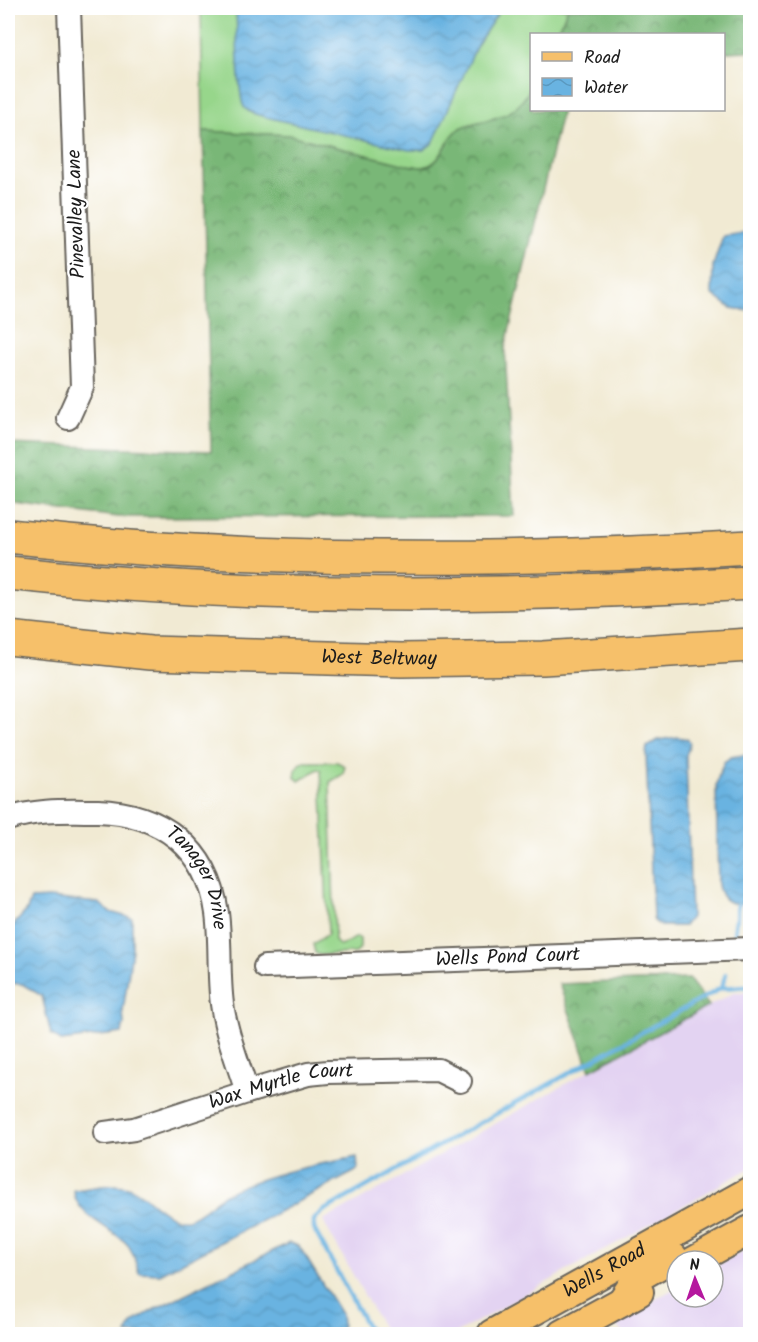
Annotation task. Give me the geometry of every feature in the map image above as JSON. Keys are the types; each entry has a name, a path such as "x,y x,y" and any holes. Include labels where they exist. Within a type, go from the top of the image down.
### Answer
{"highway":[{"path":"8,536 155,548 390,558 519,558 750,547"},
{"path":"8,573 156,586 367,594 485,595 750,583"},
{"name":"West Beltway","path":"8,638 150,653 401,660 543,658 750,645"}],"main road":[{"name":"Wells Road","path":"492,1335 750,1191"},
{"path":"622,1302 631,1285 642,1274 711,1235 717,1226 720,1208"},
{"path":"716,1249 750,1230"},
{"name":"Wells Road","path":"562,1335 665,1278"}],"street":[{"name":"Pinevalley Lane","path":"68,418 82,387 69,8"},
{"name":"Tanager Drive","path":"8,819 24,813 48,810 130,814 148,819 169,831 190,850 204,870 213,890 218,914 222,1004 247,1092"},
{"name":"Wells Pond Court","path":"265,967 750,949"},
{"name":"Wax Myrtle Court","path":"105,1133 134,1129 308,1074 438,1070 460,1082"}],"shaded area":[{"path":"735,992 750,992 750,1168 455,1334 386,1334 323,1221 590,1070"},
{"path":"750,1247 750,1334 626,1334 613,1323 665,1294 665,1309 725,1309 725,1261"}],"green space":[{"path":"201,8 236,8 241,93 460,81 477,45 501,8 568,8 557,33 530,33 530,87 518,107 507,114 461,128 430,165 422,167 406,165 289,135 203,131"},
{"path":"568,8 750,8 750,51 725,52 725,33 557,33"},
{"path":"530,90 530,111 562,111 505,348 514,516 118,517 8,503 8,444 211,451 203,131 289,135 406,165 424,167 436,161 458,130 510,112 521,103"},
{"path":"337,762 345,766 343,774 330,782 335,941 340,946 357,937 360,939 360,948 356,953 319,955 315,953 313,944 328,934 321,770 318,769 299,781 295,777 296,770 299,764"},
{"path":"689,979 709,1006 590,1070 559,984"}],"water":[{"path":"236,8 501,8 477,45 433,143 424,150 409,150 263,116 246,109 240,89"},
{"path":"750,232 750,311 731,308 712,294 713,266 723,236"},
{"path":"678,737 688,739 690,744 686,755 691,917 684,926 661,926 654,921 653,917 646,754 647,747 658,740"},
{"path":"750,754 750,903 733,903 725,900 718,885 716,786 724,762 731,757"},
{"path":"49,898 99,903 110,912 132,918 132,950 122,1033 61,1041 51,1034 42,996 22,984 8,983 8,931 27,910 31,899"},
{"path":"357,1157 358,1170 160,1274 139,1273 128,1246 86,1214 76,1199 74,1190 109,1185 128,1187 172,1217 187,1219 197,1215 225,1194 256,1181 306,1167"},
{"path":"289,1243 299,1246 341,1314 342,1325 337,1334 127,1334 134,1322 155,1309"}],"waterway":[{"path":"734,934 738,904"},
{"path":"721,988 726,974"},
{"path":"371,1334 314,1229 314,1219 323,1211 721,988 750,986"}]}
